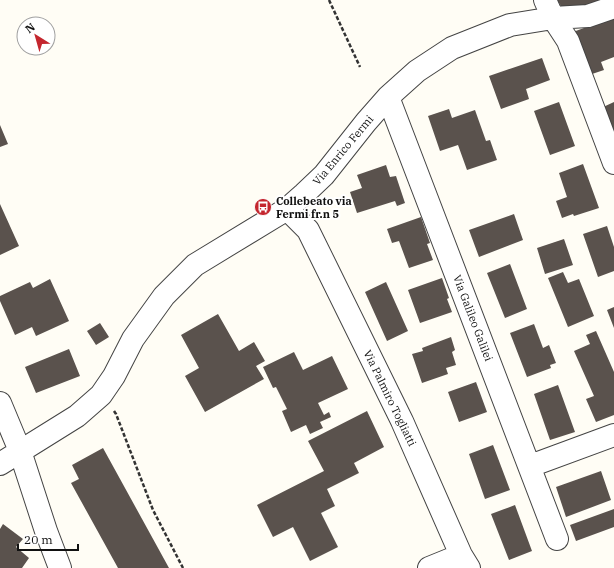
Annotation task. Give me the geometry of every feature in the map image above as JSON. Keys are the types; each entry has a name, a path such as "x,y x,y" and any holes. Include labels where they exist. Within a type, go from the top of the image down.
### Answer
{"street":[{"name":"Via Enrico Fermi","path":"0,464 77,416 101,395 114,376 133,339 164,296 195,265 287,209 304,194 324,175 388,97 417,71 452,48 549,9 588,16 614,8"},
{"path":"549,9 568,41 614,163"},
{"name":"Via Galileo Galilei","path":"388,97 558,539"},
{"name":"Via Palmiro Togliatti","path":"304,194 308,230"},
{"name":"Via Palmiro Togliatti","path":"287,209 308,230 402,421 465,561"},
{"path":"0,403 20,451 46,531 60,568"},
{"path":"530,466 614,435"},
{"path":"429,568 465,561"}],"path":[{"path":"329,0 360,67"},
{"path":"101,395 116,414 153,510 183,568"}],"building":[{"path":"557,0 610,0 569,10 561,6"},
{"path":"614,17 614,57 601,62 604,70 589,75 573,32"},
{"path":"542,58 550,80 526,89 529,99 501,109 489,76"},
{"path":"559,102 575,146 550,155 534,111"},
{"path":"614,102 614,139 601,108"},
{"path":"449,109 452,118 475,110 486,141 490,140 497,160 467,170 458,145 440,151 428,116"},
{"path":"0,125 8,144 0,147"},
{"path":"583,164 599,208 574,216 573,214 562,218 556,201 567,197 559,173"},
{"path":"386,165 390,177 396,176 405,203 397,206 395,201 357,213 350,192 362,188 357,175"},
{"path":"0,204 19,246 0,255"},
{"path":"514,214 523,240 479,257 469,230"},
{"path":"421,217 430,243 427,244 433,260 409,268 399,241 392,243 387,229"},
{"path":"607,226 614,247 614,271 598,277 583,234"},
{"path":"564,239 573,265 545,274 537,248"},
{"path":"510,264 527,309 505,318 487,273"},
{"path":"563,272 568,283 579,279 594,316 568,327 548,278"},
{"path":"442,278 452,312 420,323 408,290"},
{"path":"50,279 69,321 36,336 32,327 15,335 0,301 0,296 30,282 33,288"},
{"path":"386,282 408,331 387,341 365,292"},
{"path":"614,307 614,328 607,310"},
{"path":"218,314 239,351 254,342 265,361 256,366 264,379 205,412 185,376 199,368 181,335"},
{"path":"100,323 109,337 96,345 87,331"},
{"path":"534,324 543,348 549,345 556,363 550,365 551,368 527,377 510,333"},
{"path":"596,331 614,372 614,415 596,422 586,399 594,396 574,351 590,344 586,335"},
{"path":"451,337 455,350 452,352 456,365 446,368 448,374 422,383 412,354 423,351 422,348"},
{"path":"69,349 80,376 36,393 25,367"},
{"path":"294,352 303,370 332,356 348,389 318,403 324,415 329,412 331,417 320,422 323,428 310,434 306,425 291,432 282,411 287,409 276,387 273,388 263,367"},
{"path":"476,382 487,412 459,422 448,392"},
{"path":"558,385 575,432 550,440 534,394"},
{"path":"367,411 384,447 354,463 359,473 327,489 335,506 321,513 338,547 310,561 293,527 273,537 257,505 324,471 308,441"},
{"path":"493,445 510,490 485,499 469,454"},
{"path":"103,448 169,568 118,568 71,483 79,479 72,465"},
{"path":"601,471 611,500 566,517 556,487"},
{"path":"515,505 532,551 509,560 491,514"},
{"path":"614,509 614,527 576,541 570,525"},
{"path":"3,524 23,539 16,547 29,558 22,568 0,568 0,529"}],"place":[{"name":"Collebeato via Fermi fr.n 5","path":"263,207"}]}
